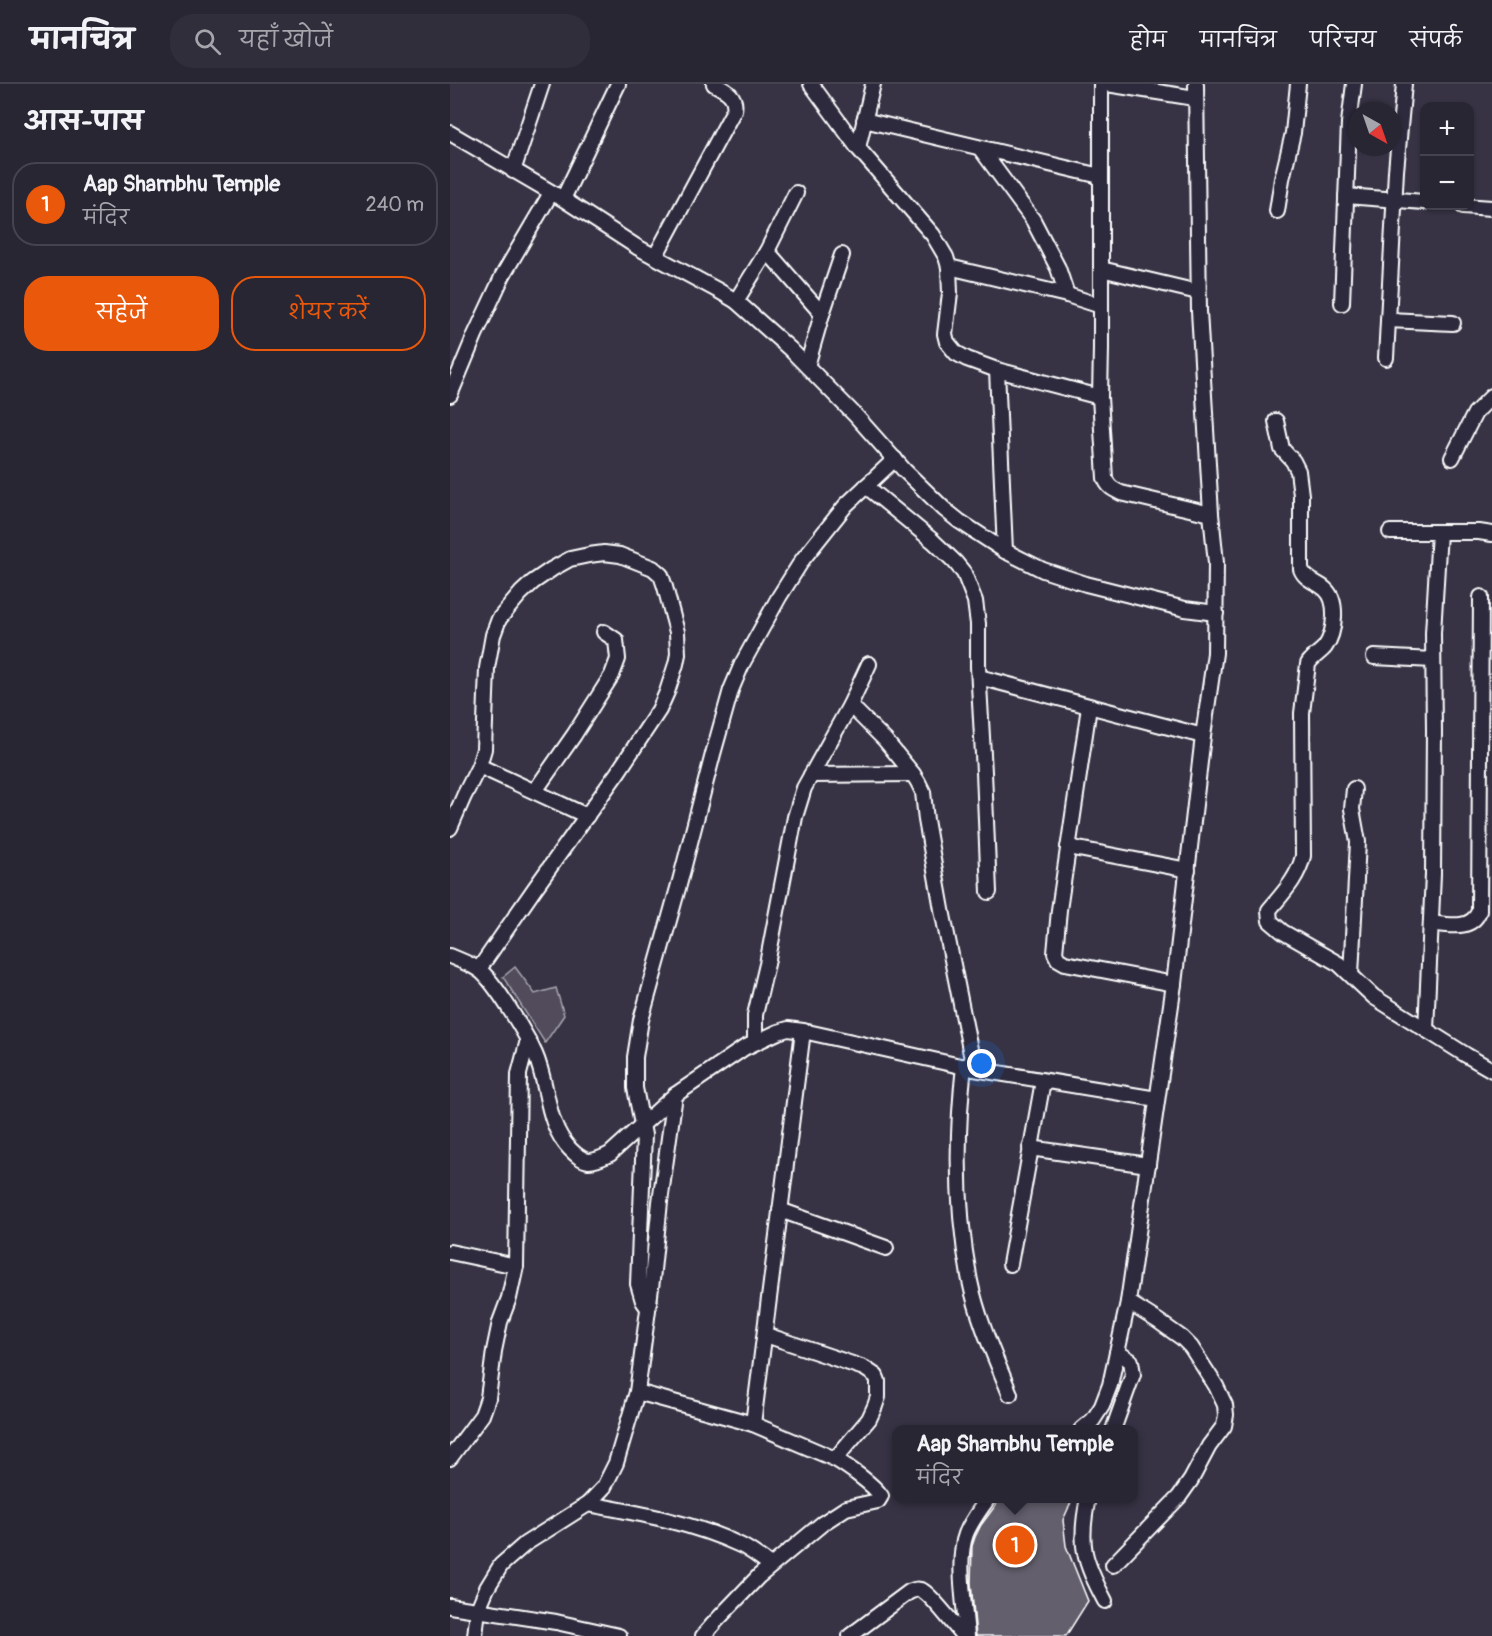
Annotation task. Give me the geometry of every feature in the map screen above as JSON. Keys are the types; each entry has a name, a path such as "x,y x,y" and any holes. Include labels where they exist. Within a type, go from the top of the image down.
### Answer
{"street":[{"path":"513,171 542,84"},
{"path":"450,395 503,275 557,196 618,84"},
{"path":"655,257 734,110 736,103 734,98 730,93 714,84"},
{"path":"811,84 858,148 933,236 946,257 949,267 950,293 945,334 947,342 956,353 997,370 1100,397"},
{"path":"858,148 873,84"},
{"path":"1101,84 1100,397 1105,478 1111,489 1162,504 1211,514"},
{"path":"1087,1425 1102,1406 1110,1385 1128,1302 1174,984 1215,653 1216,613 1216,563 1198,292 1195,91 1107,84"},
{"path":"1277,211 1293,133 1298,84"},
{"path":"1342,303 1349,123 1354,84"},
{"path":"1386,357 1404,84"},
{"path":"864,120 1100,176"},
{"path":"450,133 557,196 637,247 736,301 807,366 904,470 944,509 1005,551 1043,570 1086,584 1185,609 1216,613"},
{"path":"980,148 1033,220 1058,268 1067,296"},
{"path":"736,301 767,251 796,194"},
{"path":"1346,196 1420,202"},
{"path":"1474,207 1492,208"},
{"path":"767,251 822,314"},
{"path":"807,366 842,255"},
{"path":"949,267 1101,306"},
{"path":"1101,268 1198,292"},
{"path":"1388,320 1453,323"},
{"path":"997,370 1005,551"},
{"path":"1452,458 1475,413 1492,396"},
{"path":"1276,421 1282,449 1293,460 1298,471 1301,495 1301,569 1304,576 1327,590 1335,607 1328,641 1308,664 1302,713 1303,856 1293,881 1269,910 1270,921 1339,964 1374,997 1492,1070"},
{"path":"648,1308 643,1301 638,1284 644,1135 635,1088 635,1058 641,1020 681,881 699,803 731,690 752,645 803,559 837,515 895,459"},
{"path":"866,486 933,541 964,573 975,601 978,624 989,892"},
{"path":"1390,532 1492,534"},
{"path":"1426,1030 1433,874 1433,633 1439,532"},
{"path":"450,828 484,749 487,668 493,635 499,619 533,582 570,559 604,553 620,555 653,568 661,576 666,587 677,632 678,654 675,670 659,710 479,969"},
{"path":"1431,923 1468,924 1479,911 1481,597"},
{"path":"535,791 612,675 618,659 618,650 616,640 604,632"},
{"path":"1374,657 1433,660"},
{"path":"756,1041 754,1015 767,964 795,817 804,788 850,705 869,664"},
{"path":"979,677 1203,736"},
{"path":"850,705 885,740 913,774 923,792 969,1067 959,1113 958,1165 963,1236 970,1282 982,1325 1010,1394"},
{"path":"1089,707 1068,847 1055,946 1056,956 1065,963 1174,984"},
{"path":"479,765 587,816"},
{"path":"811,775 913,774"},
{"path":"1351,974 1358,842 1353,816 1354,789"},
{"path":"1068,847 1188,870"},
{"path":"450,956 479,969 493,983 528,1040 539,1064 556,1131 574,1153 590,1161 610,1154 675,1095 756,1041 788,1029 1042,1081 1157,1099"},
{"path":"753,1424 803,1031"},
{"path":"450,1458 482,1415 488,1398 500,1322 516,1266 519,1074 528,1040"},
{"path":"1010,1264 1042,1081"},
{"path":"475,1636 478,1609 490,1583 507,1558 588,1504 604,1487 612,1471 637,1392 675,1095"},
{"path":"1030,1148 1148,1165"},
{"path":"780,1210 886,1248"},
{"path":"450,1252 516,1266"},
{"path":"1113,1565 1179,1497 1209,1446 1224,1426 1226,1415 1225,1405 1216,1386 1191,1347 1166,1326 1128,1302"},
{"path":"766,1335 864,1368 876,1376 879,1385 878,1397 869,1419 835,1459"},
{"path":"1115,1425 1133,1374 1131,1361 1117,1352"},
{"path":"637,1392 753,1424 835,1459 877,1490 881,1497 837,1513 771,1565 737,1598 704,1636"},
{"path":"965,1636 961,1562 963,1546 965,1535 985,1503"},
{"path":"1087,1503 1084,1551 1090,1572 1105,1601"},
{"path":"588,1504 676,1523 717,1536 750,1551 771,1565"},
{"path":"850,1636 909,1592 919,1590 931,1598 965,1636"},
{"path":"450,1606 556,1622 600,1634 619,1636"}],"shaded area":[{"path":"515,967 535,994 556,988 564,1015 545,1043 503,977"}],"building":[{"path":"997,1503 1071,1503 1063,1520 1066,1546 1088,1601 1066,1636 976,1636 971,1583 972,1546 981,1525"}],"place":[{"name":"Aap Shambhu Temple","path":"1015,1545"}]}
